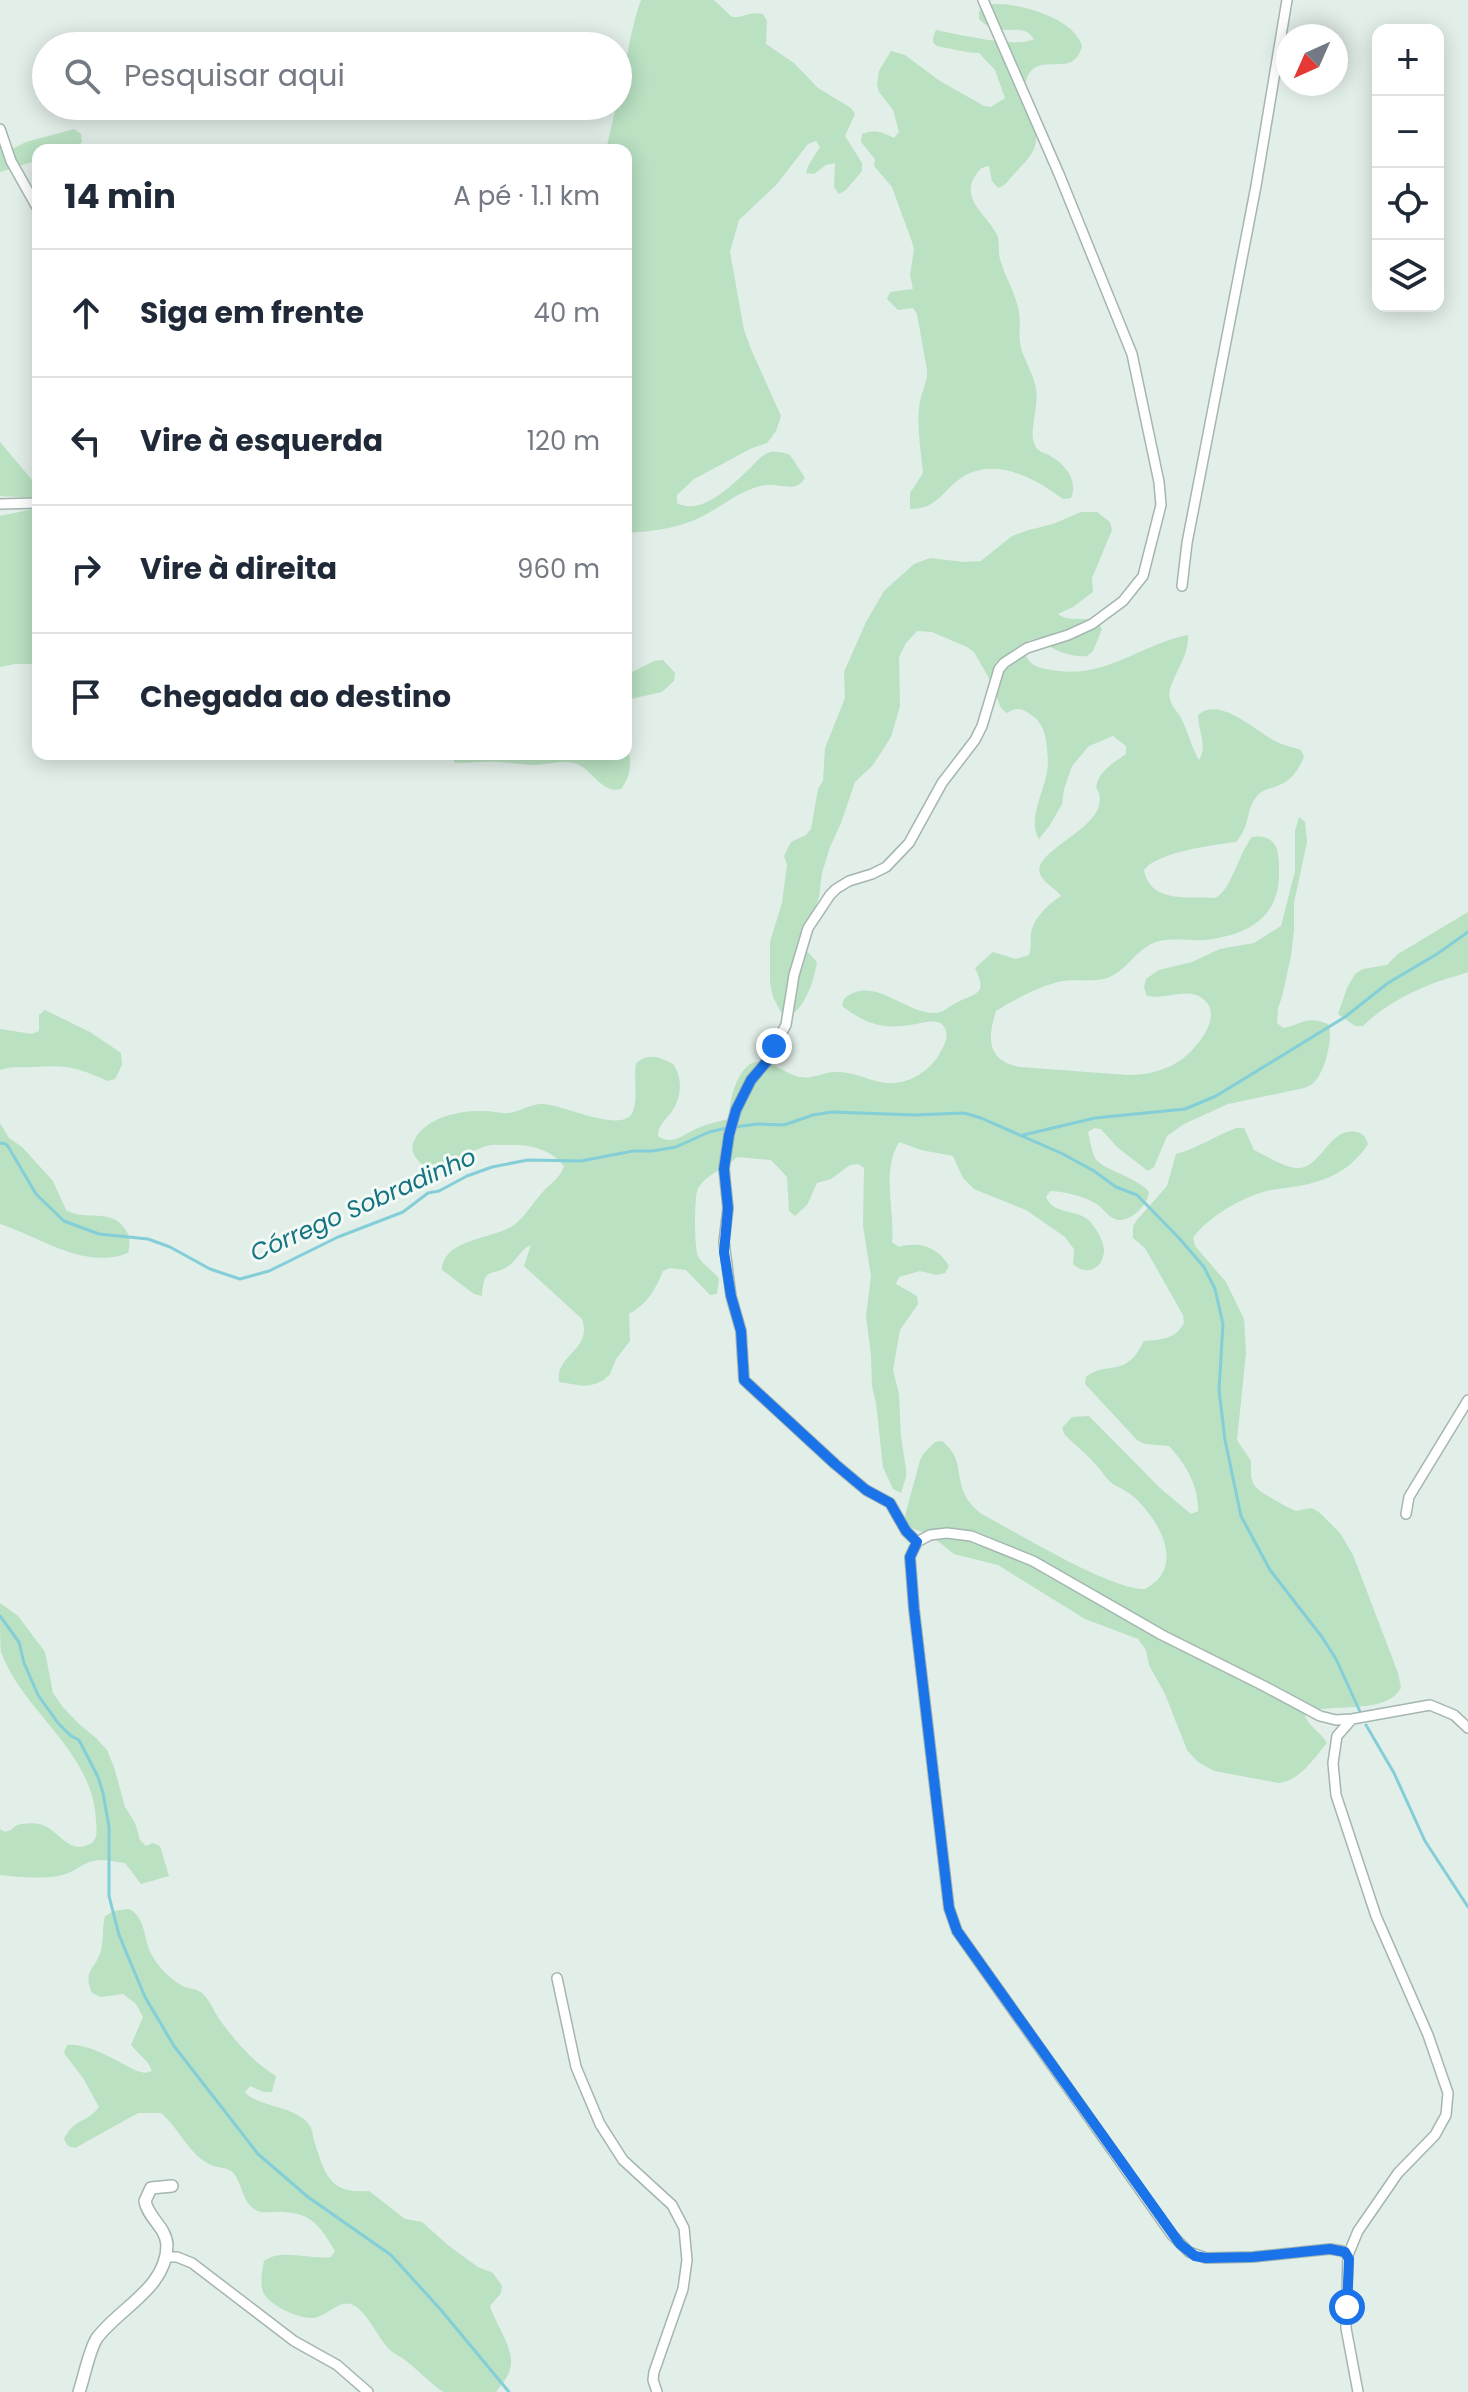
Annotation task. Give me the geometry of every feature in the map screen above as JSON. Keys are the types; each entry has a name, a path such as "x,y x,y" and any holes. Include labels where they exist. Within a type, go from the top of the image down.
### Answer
{"street":[{"path":"917,1542 884,1498 866,1490 835,1464 744,1380 741,1331 731,1296 724,1242 728,1208 724,1169 731,1126 743,1095 751,1080 773,1054 786,1025 792,983 804,936 830,895 849,881 886,867 909,843 949,772 975,740 982,726 995,677 1004,663 1027,648 1092,624 1135,588 1143,576 1161,505 1132,354 1059,174 983,0"},
{"path":"1182,586 1187,543 1256,186 1287,0"},
{"path":"0,129 11,161 32,198"},
{"path":"0,504 32,503"},
{"path":"1406,1514 1409,1497 1468,1400"},
{"path":"1348,2255 1330,2249 1253,2257 1206,2258 1189,2252 1172,2235 957,1931 949,1908 910,1557 917,1542 926,1536 938,1533 979,1538 1033,1561 1162,1635 1320,1716 1336,1720 1352,1719 1430,1705 1454,1715 1468,1728"},
{"path":"1352,1719 1337,1736 1333,1763 1336,1795 1372,1905 1428,2035 1448,2093 1446,2115 1435,2135 1398,2173 1358,2231 1348,2255 1346,2328 1358,2392"},
{"path":"557,1978 576,2067 600,2124 623,2160 672,2205 684,2228 686,2272 654,2372 657,2392"},
{"path":"79,2392 95,2340 151,2285 166,2257 165,2233 150,2214 145,2201 151,2188 172,2186"},
{"path":"166,2257 173,2256 192,2263 294,2341 337,2365 368,2392"}],"green space":[{"path":"641,0 714,0 732,17 763,14 767,21 766,44 794,63 818,88 851,108 855,114 845,136 862,163 862,171 839,194 834,187 835,163 826,165 814,174 806,173 820,147 816,141 808,144 777,184 739,220 730,252 744,330 781,416 776,431 767,443 694,479 677,495 677,503 696,506 715,498 761,457 771,452 790,455 805,478 791,487 766,485 753,488 680,525 632,532 632,144 607,144 613,120 632,120 633,28"},
{"path":"993,4 1017,6 1045,14 1069,27 1082,46 1071,62 1038,66 1026,81 1036,141 1025,163 998,188 992,181 989,166 980,169 971,185 973,200 997,235 1000,259 1018,305 1021,348 1036,389 1034,443 1039,451 1049,455 1066,470 1072,480 1073,492 1071,498 1063,499 1027,477 1000,469 987,469 961,478 933,503 910,509 910,493 923,473 919,416 927,370 917,314 913,308 898,310 887,299 890,292 913,289 910,275 914,249 892,187 874,166 875,159 861,142 862,134 878,132 894,138 899,132 893,110 877,85 879,71 891,51 905,55 940,81 984,106 991,107 1005,98 995,70 979,53 939,46 933,40 936,30 1001,42 1034,39 1023,31 995,29 979,19 979,11"},
{"path":"74,129 81,134 82,142 32,144 32,162 0,172 0,143 10,150 26,142"},
{"path":"0,442 32,480 32,498 0,496"},
{"path":"32,509 32,664 0,667 0,516"},
{"path":"1081,512 1097,512 1110,522 1112,530 1092,578 1093,592 1058,614 1087,619 1102,629 1093,651 1087,656 1063,653 1036,639 1027,641 1021,645 1030,662 1039,667 1076,672 1109,665 1188,635 1169,696 1199,760 1203,744 1198,715 1217,709 1238,717 1277,742 1301,750 1304,757 1287,781 1257,796 1236,842 1173,854 1144,870 1148,881 1162,893 1215,898 1226,888 1252,837 1267,838 1278,852 1278,890 1273,903 1258,922 1221,938 1156,942 1107,978 1058,982 1026,994 996,1011 991,1031 992,1047 1001,1060 1020,1067 1127,1075 1155,1072 1181,1060 1206,1031 1210,1022 1209,1005 1196,995 1147,996 1144,987 1146,979 1159,970 1192,962 1220,949 1254,943 1281,926 1295,871 1295,831 1299,817 1305,822 1307,842 1294,903 1291,956 1277,1023 1283,1028 1309,1020 1328,1024 1329,1045 1319,1076 1313,1084 1304,1088 1228,1104 1184,1124 1167,1136 1154,1167 1148,1171 1117,1147 1101,1129 1094,1128 1088,1132 1099,1162 1149,1192 1146,1202 1138,1211 1129,1218 1119,1220 1089,1200 1050,1191 1046,1197 1050,1203 1087,1219 1100,1237 1103,1258 1096,1267 1088,1270 1073,1264 1074,1249 1065,1237 1026,1210 974,1189 963,1178 953,1156 899,1142 890,1179 892,1242 899,1247 927,1247 945,1259 949,1266 945,1273 937,1275 920,1271 899,1277 896,1284 917,1296 918,1304 900,1330 893,1370 899,1394 906,1470 901,1493 893,1489 883,1467 872,1386 866,1316 871,1276 863,1226 864,1168 858,1164 850,1165 831,1179 817,1183 807,1205 795,1216 789,1211 787,1177 771,1160 737,1157 711,1175 698,1188 695,1233 698,1256 719,1279 717,1294 710,1295 686,1270 670,1268 663,1271 650,1296 629,1314 630,1341 616,1359 610,1374 604,1380 584,1386 559,1382 562,1365 582,1338 582,1319 524,1266 531,1245 511,1264 487,1275 482,1296 474,1294 442,1270 444,1260 459,1246 516,1224 564,1166 538,1148 496,1145 486,1146 442,1165 426,1167 415,1156 412,1149 414,1141 426,1126 444,1117 475,1111 509,1113 539,1104 600,1119 621,1120 629,1117 634,1107 636,1064 649,1057 673,1064 678,1074 680,1086 677,1103 658,1132 658,1136 668,1140 730,1119 732,1095 739,1077 750,1064 756,1062 802,1077 844,1072 889,1083 916,1077 931,1066 946,1040 947,1033 941,1023 905,1026 876,1024 842,1006 844,999 866,990 922,1011 939,1012 978,992 980,984 975,968 993,952 1016,959 1029,955 1034,923 1046,907 1061,896 1040,874 1041,864 1096,813 1100,801 1096,787 1100,776 1126,754 1126,746 1113,736 1089,746 1072,766 1062,804 1039,839 1035,815 1048,764 1041,725 1024,710 1007,713 1001,708 974,652 932,632 917,631 899,657 900,706 891,737 873,765 855,782 830,847 805,949 817,962 814,978 804,1001 787,1018 773,997 770,982 770,942 782,903 787,865 784,856 791,842 811,829 818,789 823,781 825,748 845,698 844,672 866,622 884,591 914,564 930,558 981,561 1012,536"},
{"path":"663,660 675,673 674,681 662,692 632,699 632,672"},
{"path":"453,760 629,760 630,766 621,789 614,790 574,763 455,763"},
{"path":"1468,912 1468,972 1407,995 1363,1026 1355,1026 1338,1014 1355,974 1363,969 1387,965 1398,954"},
{"path":"45,1010 90,1032 121,1053 122,1065 115,1079 108,1081 63,1067 0,1070 0,1029 32,1034 39,1031 39,1015"},
{"path":"0,1123 9,1138 22,1147 53,1181 66,1210 82,1215 105,1216 119,1222 128,1235 128,1253 111,1257 79,1255 0,1224"},
{"path":"1236,1128 1244,1128 1254,1150 1295,1168 1307,1166 1339,1135 1347,1132 1361,1133 1368,1144 1340,1172 1317,1182 1266,1191 1243,1200 1209,1221 1193,1238 1195,1246 1226,1282 1244,1319 1246,1353 1237,1440 1251,1461 1254,1485 1296,1511 1312,1508 1340,1533 1353,1555 1401,1688 1383,1702 1304,1713 1327,1743 1294,1778 1279,1783 1214,1771 1198,1762 1187,1750 1165,1694 1149,1665 1146,1650 1138,1639 1085,1619 998,1565 954,1554 930,1535 909,1527 904,1520 920,1460 935,1442 942,1441 956,1459 965,1496 980,1513 1087,1571 1110,1580 1145,1589 1158,1580 1165,1569 1167,1556 1160,1530 1134,1497 1108,1480 1062,1428 1072,1417 1089,1416 1160,1488 1191,1514 1198,1511 1190,1476 1169,1446 1145,1444 1137,1440 1085,1384 1086,1377 1091,1373 1124,1365 1133,1358 1144,1341 1172,1335 1184,1323 1183,1315 1145,1248 1133,1238 1133,1226 1167,1186 1176,1154"},
{"path":"0,1603 18,1616 45,1652 53,1693 62,1706 107,1750 125,1807 135,1823 140,1840 146,1846 153,1843 160,1846 169,1876 141,1884 125,1863 101,1860 58,1876 0,1875 0,1829 5,1832 17,1825 40,1824 77,1847 93,1842 97,1831 92,1797 84,1774 25,1695 1,1652"},
{"path":"129,1909 139,1918 150,1951 163,1970 180,1985 202,1993 238,2043 276,2076 272,2092 250,2086 245,2092 258,2101 304,2119 311,2128 323,2166 332,2181 346,2190 369,2191 405,2219 422,2222 478,2267 493,2273 502,2286 501,2293 490,2306 508,2345 511,2362 508,2375 496,2392 443,2392 390,2350 355,2306 339,2305 311,2318 291,2313 271,2302 262,2288 264,2261 279,2255 331,2257 335,2251 315,2223 302,2215 264,2212 253,2208 233,2172 200,2158 161,2113 138,2113 75,2148 68,2146 64,2139 68,2132 99,2107 64,2053 67,2045 94,2050 137,2071 152,2071 131,2045 143,2017 136,2004 123,1994 101,1997 92,1993 88,1979 101,1950 105,1916"}],"waterway":[{"path":"1023,1135 1095,1118 1185,1109 1216,1096 1345,1017 1388,983 1468,932"},
{"name":"Córrego Sobradinho","path":"0,1143 9,1148 36,1194 64,1221 99,1234 148,1239 210,1269 240,1279 269,1271 338,1237 403,1212 428,1193 492,1167 528,1160 581,1161 633,1151 652,1151 676,1147 709,1132 727,1128 757,1124 784,1125 832,1112 964,1113 981,1118 1063,1154 1116,1187 1137,1195 1204,1267 1215,1289 1223,1324 1219,1390 1225,1440 1241,1516 1270,1570 1336,1659 1362,1716"},
{"path":"0,1616 19,1642 38,1695 58,1723 79,1740 98,1777 109,1827 109,1896 119,1935 145,1997 174,2046 258,2154 308,2197 391,2255 509,2392"},
{"name":"Córrego Sobradinho","path":"1366,1725 1394,1773 1425,1841 1468,1907"}],"route":[{"path":"774,1046 773,1054 751,1080 736,1110 724,1169 728,1208 724,1252 731,1296 741,1331 744,1380 835,1464 866,1490 890,1503 906,1531 917,1542 910,1557 914,1609 949,1908 957,1931 1180,2244 1195,2256 1206,2258 1253,2257 1330,2249 1345,2252 1349,2259 1347,2307"}]}
